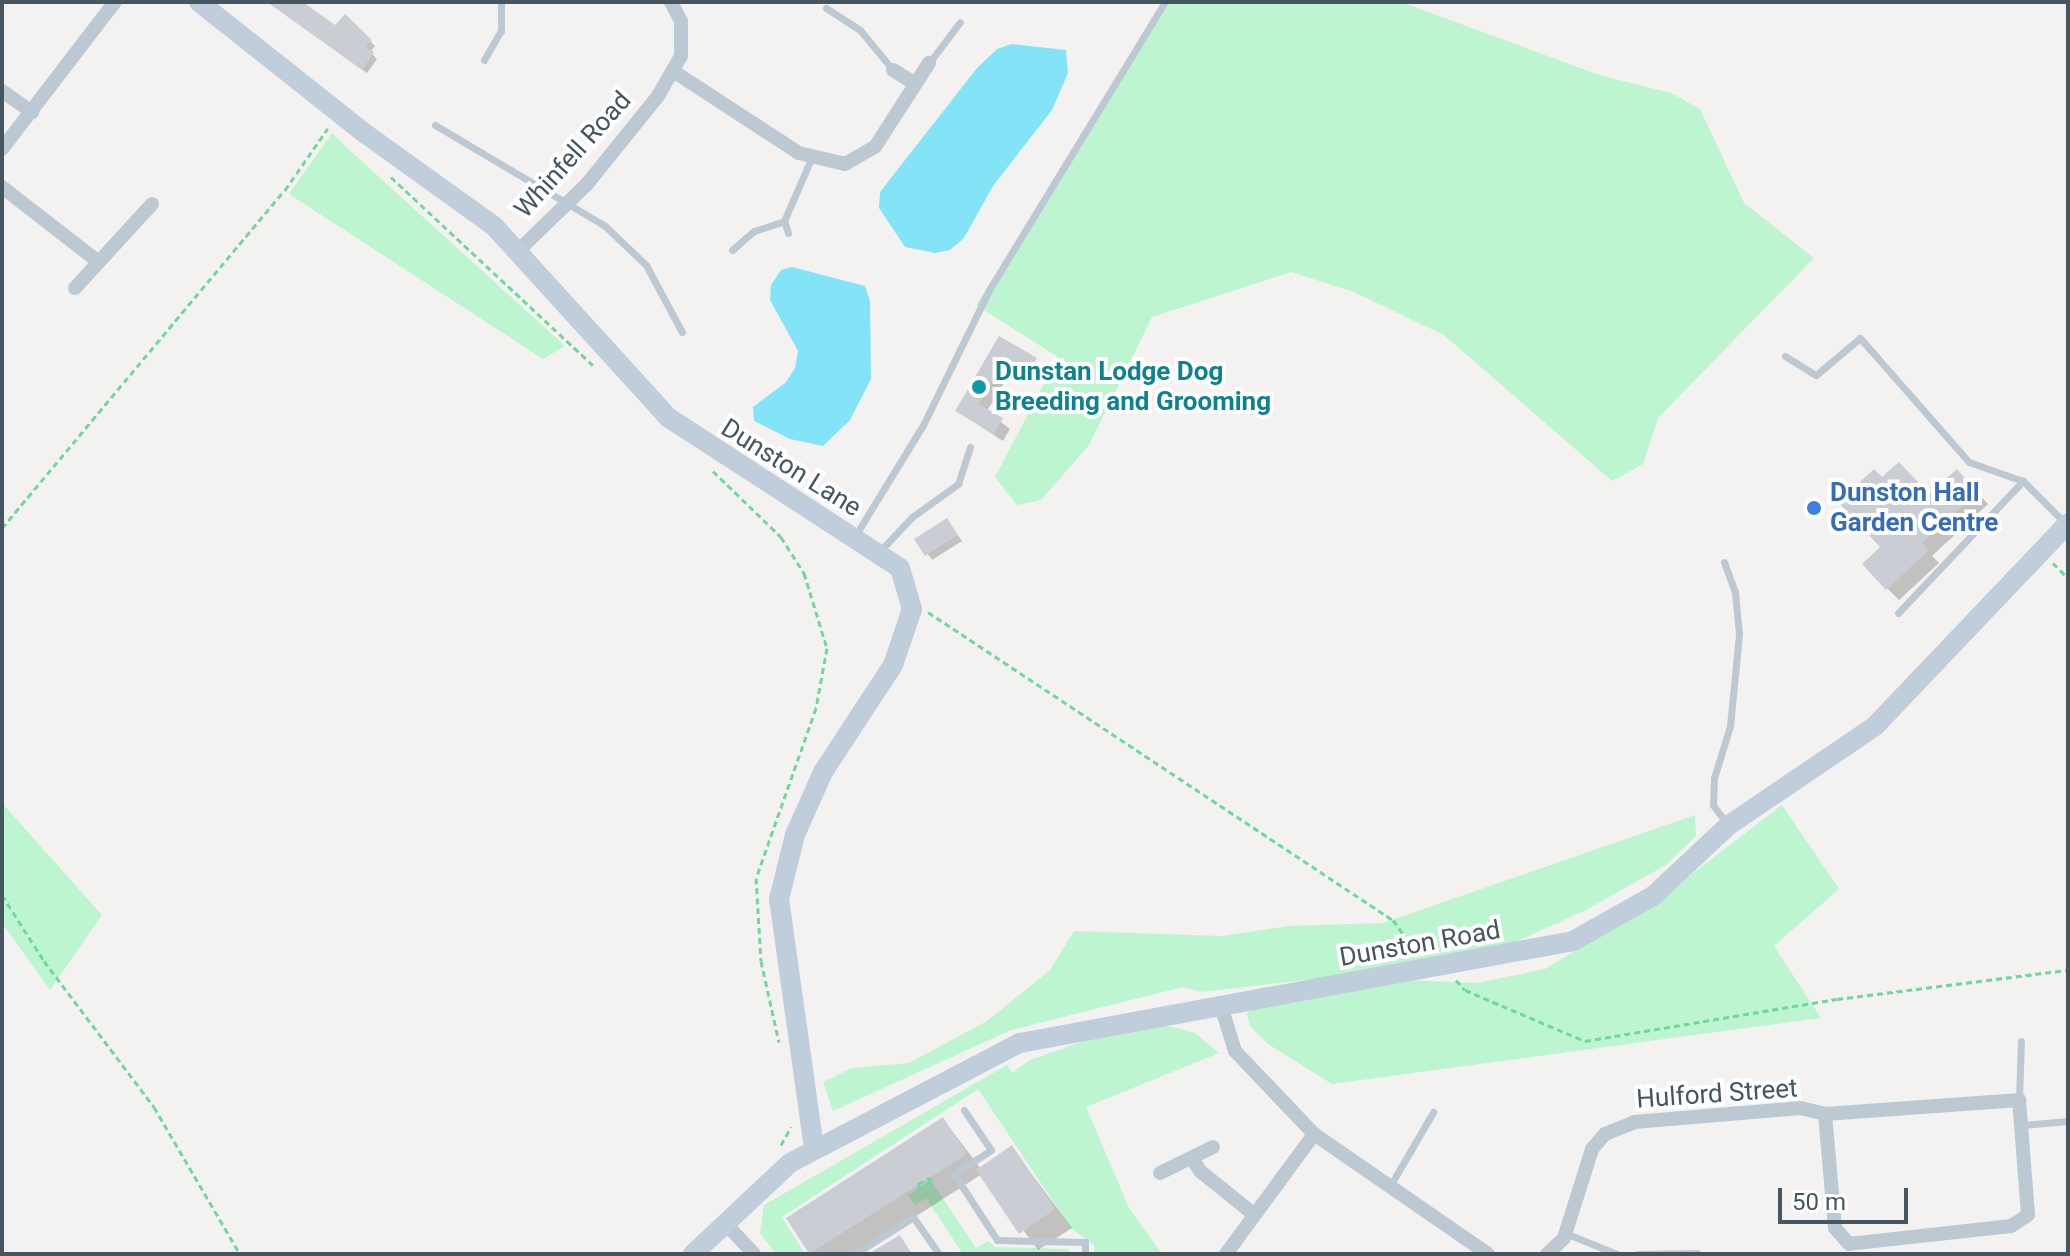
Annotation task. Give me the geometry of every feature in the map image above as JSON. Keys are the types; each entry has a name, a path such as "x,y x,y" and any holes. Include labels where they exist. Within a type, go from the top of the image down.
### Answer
{"main road":[{"name":"Dunston Lane","path":"199,2 339,112 459,197 519,250 669,418 900,568 912,609"},
{"name":"Dunston Road","path":"693,1254 790,1163 1020,1043 1220,1003 1446,968 1573,941 1653,896 1729,825 1875,726 2067,524"},
{"path":"814,1148 779,899 795,835 823,772 893,665 912,609"}],"street":[{"path":"2,149 115,2"},
{"name":"Whinfell Road","path":"519,250 625,141 673,71 683,39 671,2"},
{"path":"673,71 811,159 845,164 875,147 929,63"},
{"path":"893,70 915,84"},
{"path":"2,91 32,112"},
{"path":"2,187 96,260"},
{"path":"75,288 96,260 152,204"},
{"path":"1220,1003 1235,1051 1314,1134 1488,1254"},
{"path":"1825,1114 1835,1228 1842,1241 1858,1245 2011,1226 2024,1219 2029,1209 2019,1100"},
{"name":"Hulford Street","path":"1547,1254 1565,1233 1592,1149 1618,1126 1800,1108 1825,1114 2019,1100"},
{"path":"1226,1254 1251,1212 1314,1134"},
{"path":"1160,1173 1213,1147"},
{"path":"1192,1158 1200,1171 1251,1212"},
{"path":"724,1222 754,1254"}],"lane":[{"path":"484,60 501,31 501,2"},
{"path":"854,538 923,425 989,290 1165,2"},
{"path":"826,8 860,30 893,70"},
{"path":"929,63 960,22"},
{"path":"435,125 569,202 639,257 682,332"},
{"path":"788,233 784,221 811,159"},
{"path":"732,250 754,231 784,221"},
{"path":"1785,356 1816,375 1860,338 1969,462 2023,481 2067,524"},
{"path":"878,553 912,517 958,484 970,447"},
{"path":"1898,613 2023,481"},
{"path":"1724,562 1735,592 1738,671 1730,726 1714,778 1713,805 1729,825"},
{"path":"2019,1100 2021,1041"},
{"path":"964,1110 991,1150 954,1174 997,1240 1085,1242 1085,1254"},
{"path":"1389,1188 1433,1112"},
{"path":"2023,1125 2068,1121"},
{"path":"855,1254 913,1217 939,1254"},
{"path":"1565,1233 1617,1254"},
{"path":"1638,1254 1697,1253"}],"path":[{"path":"2,528 285,190 339,112"},
{"path":"389,175 598,370"},
{"path":"711,469 781,537 804,573 827,648 816,708 756,878 761,961 782,1055"},
{"path":"912,609 935,613 1393,920 1414,948"},
{"path":"2,895 44,961 154,1107 240,1254"},
{"path":"1446,968 1465,990 1585,1041 1837,999 2068,970"},
{"path":"790,1163 781,1145 794,1114"}],"green space":[{"path":"1170,2 1401,2 1599,75 1671,93 1700,109 1744,203 1814,258 1658,418 1643,464 1612,481 1444,335 1354,292 1291,272 1152,317 1089,445 1041,500 1017,505 995,477 1058,357 976,305"},
{"path":"332,133 565,346 543,359 289,194"},
{"path":"2,803 102,915 50,990 2,923"},
{"path":"1782,805 1839,889 1774,946 1821,1018 1332,1084 1268,1044 1250,1026 1247,1013 1264,1002 1406,980 1477,983 1545,969 1650,906"},
{"path":"1695,815 1696,836 1666,865 1584,911 1515,942 1426,966 1201,992 1183,987 1011,1030 833,1111 823,1082 852,1068 909,1063 987,1021 1050,970 1074,931 1222,936 1289,926 1383,923"},
{"path":"1165,1025 1195,1033 1219,1053 1086,1107 1129,1208 1162,1254 1094,1254 1094,1245 1071,1228 978,1089 782,1217 805,1254 776,1254 760,1233 764,1205 1007,1065 1012,1073 1030,1060 1090,1039"},
{"path":"931,1181 976,1248 988,1241 995,1247 1068,1249 1073,1254 963,1254 926,1198 915,1205 908,1195"}],"water":[{"path":"1012,44 1066,50 1068,73 1052,110 993,186 964,238 950,250 935,253 905,247 879,208 880,192 977,68 997,49"},
{"path":"792,267 865,286 870,301 871,379 850,420 823,446 790,439 754,421 753,407 786,382 795,368 798,351 770,300 771,285 781,270"}],"building":[{"path":"267,2 303,2 335,25 345,14 372,40 366,47 374,52 362,70"},
{"name":"Dunstan Lodge Dog Breeding and Grooming","path":"999,336 1037,358 1030,370 1004,361 978,404 1003,418 994,434 955,411"},
{"path":"1899,462 1929,494 1957,469 1977,492 1922,543 1929,550 1886,590 1862,564 1880,547 1838,502 1874,469 1882,477"},
{"path":"947,518 958,535 925,556 914,539"},
{"path":"943,1117 967,1154 809,1254 786,1218"},
{"path":"1012,1145 1055,1209 1019,1234 976,1170"},
{"path":"900,1235 912,1254 868,1254"}],"place":[{"name":"Dunstan Lodge Dog Breeding and Grooming","path":"979,387"},
{"name":"Dunston Hall Garden Centre","path":"1814,508"}]}
